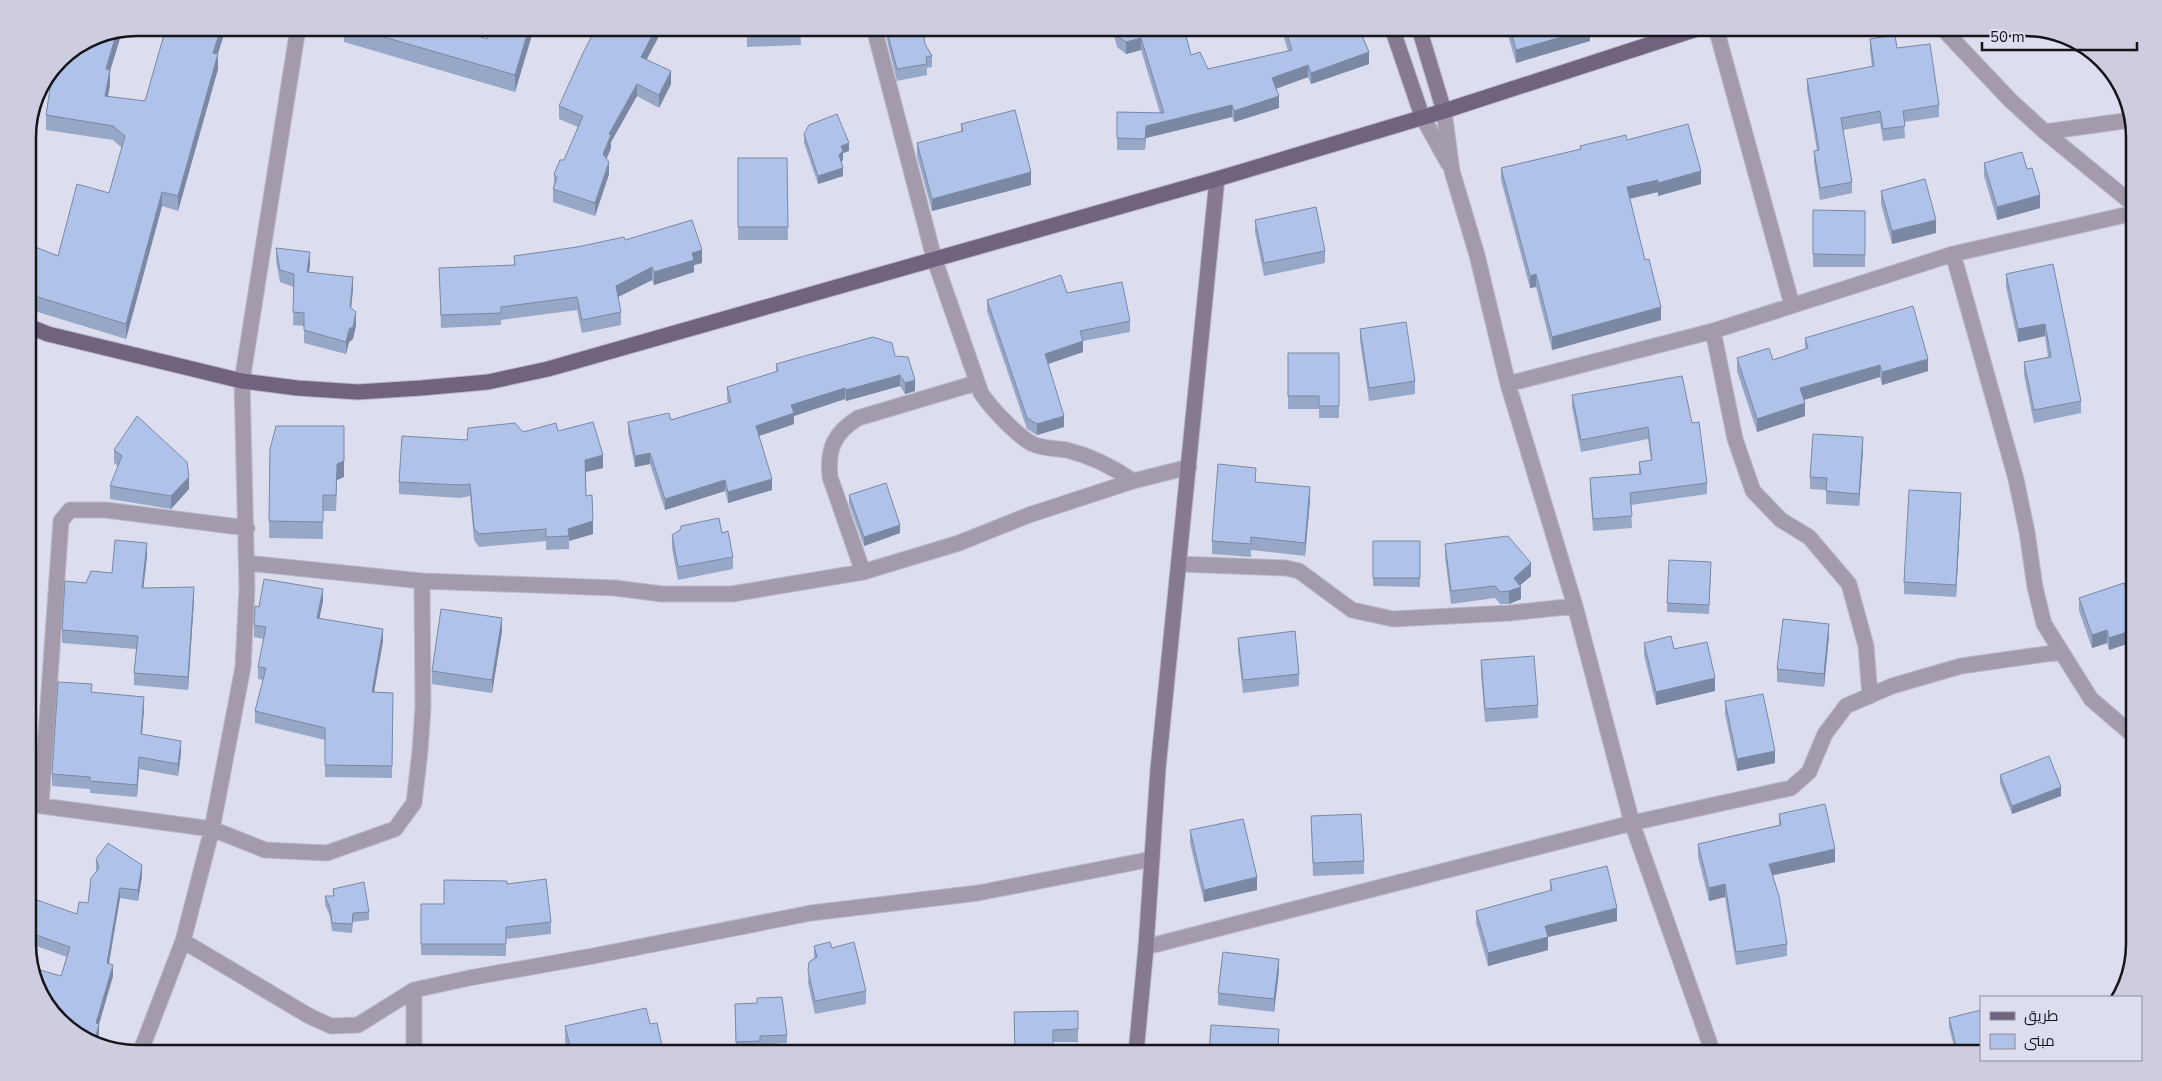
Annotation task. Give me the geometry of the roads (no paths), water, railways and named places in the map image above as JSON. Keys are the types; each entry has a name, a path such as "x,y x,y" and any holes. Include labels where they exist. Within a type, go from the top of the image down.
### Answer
{"main road":[{"path":"36,329 48,334 242,381 297,388 358,392 488,382 548,369 1217,178 1444,111 1675,36"}],"street":[{"path":"143,1045 183,941 212,829 243,667 247,528 242,381 297,36"},
{"path":"876,36 934,258 976,383 994,412 1028,441 1041,447 1065,450 1092,458 1133,481"},
{"path":"1395,36 1422,116 1452,171"},
{"path":"1421,36 1444,111 1452,171 1477,255 1508,384 1575,606 1632,823 1710,1045"},
{"path":"1718,36 1792,305"},
{"path":"1950,36 2010,100 2045,132 2126,198"},
{"path":"2045,132 2125,121"},
{"path":"1137,1045 1146,947 1158,769 1217,178"},
{"path":"1508,384 1713,331 1952,254 2126,215"},
{"path":"1952,254 2016,479 2027,532 2034,588 2044,624 2091,699 2126,729"},
{"path":"1713,331 1735,439 1753,491 1781,520 1809,537 1849,584 1866,646 1870,696"},
{"path":"863,572 830,477 830,454 843,428 858,418 976,383"},
{"path":"247,563 422,581 615,588 662,594 732,594 863,572 958,543 1029,515 1133,481 1189,467"},
{"path":"36,786 60,564 61,521 70,510 106,510 247,528"},
{"path":"1179,564 1286,568 1299,571 1352,610 1393,619 1510,613 1575,606"},
{"path":"36,805 212,829 266,850 327,853 395,829 414,803 420,751 422,581"},
{"path":"1146,947 1632,823 1791,788 1809,772 1825,734 1846,706 1924,676 1961,666 2060,652"},
{"path":"183,941 309,1016 331,1026 358,1024 414,990 810,913 978,893 1152,859"},
{"path":"414,990 414,1045"}]}
